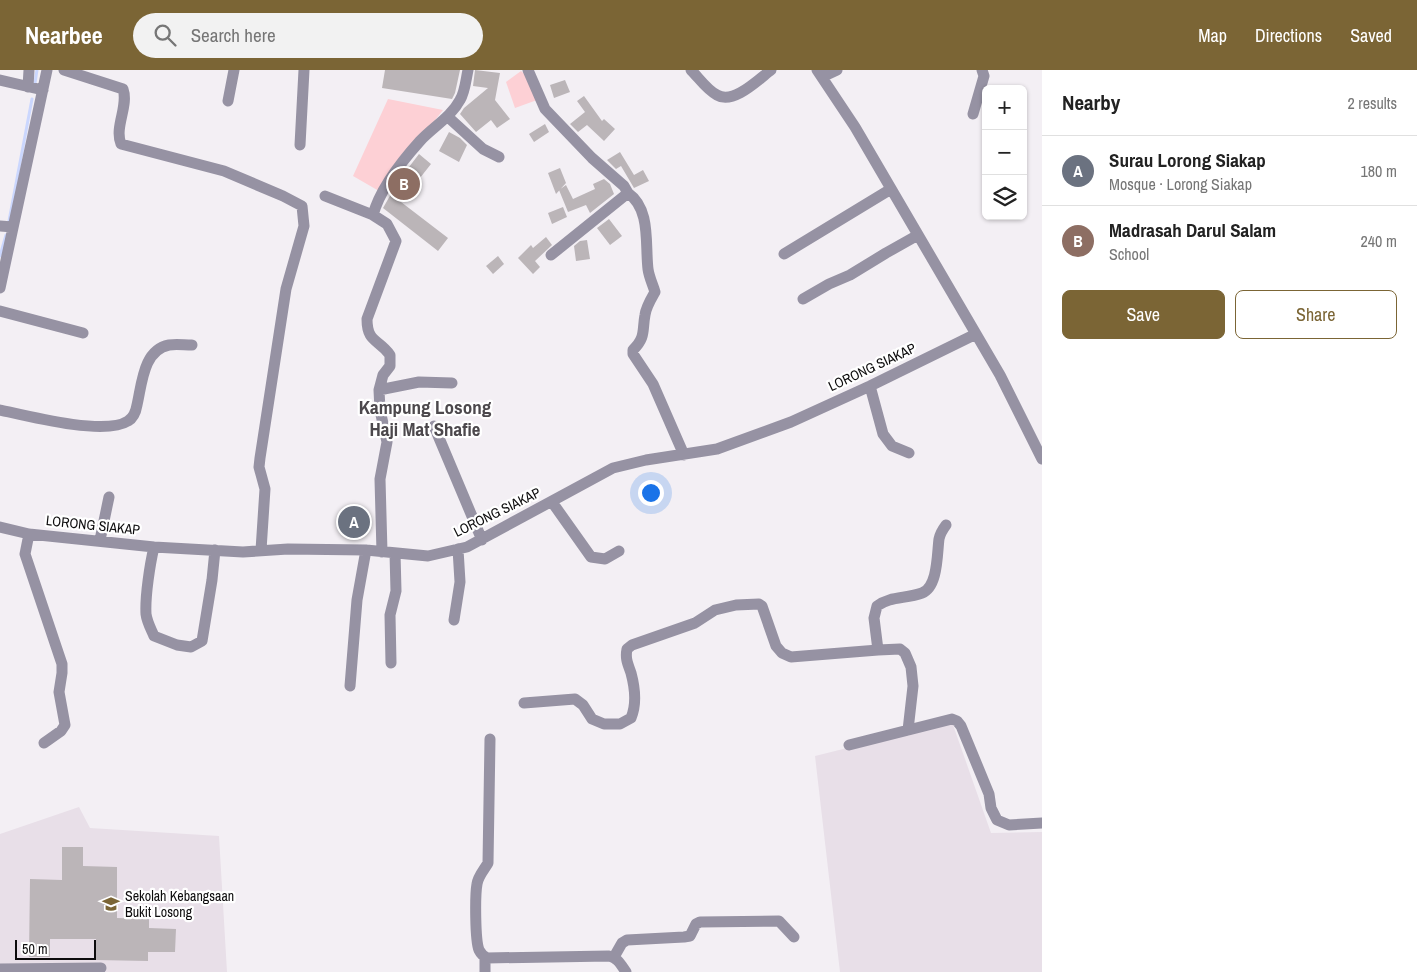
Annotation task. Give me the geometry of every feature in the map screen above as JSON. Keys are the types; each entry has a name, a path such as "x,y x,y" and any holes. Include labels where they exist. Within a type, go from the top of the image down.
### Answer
{"street":[{"path":"28,87 29,70"},
{"path":"0,288 47,70"},
{"path":"64,70 123,88 124,101 119,136 121,144 224,171 284,196 302,206 304,226 286,290 260,458 259,467 265,489 261,550"},
{"path":"228,102 234,70"},
{"path":"300,145 304,70"},
{"path":"372,215 376,202 402,164 420,141 448,116 461,99 468,70"},
{"path":"528,70 544,109 592,158 624,186 628,193 635,198 644,214 648,272 655,292 645,314 644,333 640,343 633,350 633,354 653,384 684,455"},
{"path":"691,70 712,93 724,98 737,95 771,70"},
{"path":"837,70 820,74 855,128 1000,375 1042,459"},
{"path":"973,114 984,76 982,70"},
{"path":"0,80 43,90"},
{"path":"448,116 483,150 499,157"},
{"path":"784,254 891,189"},
{"path":"551,255 628,193"},
{"path":"326,196 372,215 387,224 396,240 367,320 367,331 373,340 385,347 390,355 390,366 383,375 379,390 380,410 388,442 380,479 382,552"},
{"path":"0,226 13,227"},
{"path":"803,299 829,284 850,275 918,236"},
{"path":"0,311 83,333"},
{"name":"LORONG SIAKAP","path":"0,527 28,534 154,546 243,552 288,549 366,550 428,556 468,547 613,468 646,460 717,448 791,422 976,334"},
{"path":"0,410 84,426 118,425 130,421 135,411 146,363 156,350 168,345 192,345"},
{"path":"379,390 420,382 452,383"},
{"path":"870,386 883,434 892,446 909,453"},
{"path":"434,426 482,540"},
{"path":"100,540 109,496"},
{"path":"552,502 591,557 605,559 619,550"},
{"path":"878,650 874,618 877,606 884,600 923,593 930,585 936,570 939,537 946,525"},
{"path":"28,534 25,554 62,664 59,692 65,725 61,731 44,743"},
{"path":"154,546 146,614 148,624 154,636 191,647 202,641 215,550"},
{"path":"454,620 460,582 458,549"},
{"path":"350,686 357,600 366,550"},
{"path":"391,663 390,616 396,591 395,553"},
{"path":"524,704 575,699 583,705 592,719 604,724 620,724 631,718 635,709 634,691 625,657 627,649 632,645 695,623 715,610 736,605 759,604 762,606 776,646 782,653 792,657 900,649 906,653 911,667 913,686 908,730"},
{"path":"849,745 952,719 957,721 961,726 989,794 991,808 997,820 1009,825 1042,823"},
{"path":"490,739 488,863 481,873 477,884 477,942 480,952 486,957 614,957 626,972"},
{"path":"614,957 622,943 627,940 690,936 696,924 700,922 779,921 794,937"},
{"path":"485,972 486,957"},
{"path":"0,969 101,968"}],"shaded area":[{"path":"521,71 529,78 537,100 515,108 506,82"},
{"path":"388,99 443,110 379,191 353,176"},
{"path":"952,722 991,833 1042,832 1042,972 840,972 815,756"},
{"name":"Sekolah Kebangsaan Bukit Losong","path":"79,807 90,828 219,836 227,972 0,972 0,834"}],"building":[{"path":"385,70 460,70 452,99 382,88"},
{"path":"475,70 500,73 495,100 510,119 497,128 491,120 476,132 460,114 464,108 488,88 473,86"},
{"path":"565,80 570,92 554,98 550,85"},
{"path":"584,96 602,121 604,119 615,129 604,141 587,125 578,132 570,124 585,112 577,101"},
{"path":"545,124 549,132 534,142 529,134"},
{"path":"449,132 460,138 467,145 459,162 439,151"},
{"path":"620,152 634,175 643,170 649,181 634,188 621,166 616,169 607,160"},
{"path":"419,154 431,164 401,202 448,238 438,251 383,208 399,180"},
{"path":"560,168 566,183 556,194 548,173"},
{"path":"604,179 610,184 614,194 590,213 586,205 568,212 559,190 566,185 573,199 595,189 593,184"},
{"path":"563,207 567,217 552,224 548,213"},
{"path":"609,219 622,236 610,245 597,228"},
{"path":"546,237 552,245 535,261 540,267 533,274 518,258 531,245 533,248"},
{"path":"587,240 590,259 576,261 574,246 580,241"},
{"path":"498,256 504,264 493,274 486,266"},
{"path":"62,847 83,847 83,866 117,867 117,918 149,919 149,928 176,929 175,952 148,952 148,961 96,960 96,939 50,939 50,957 29,957 30,879 62,880"}],"waterway":[{"path":"35,83 37,70"},
{"path":"9,221 32,99"},
{"path":"0,256 6,235"}],"place":[{"name":"Madrasah Darul Salam","path":"404,184"},
{"name":"Surau Lorong Siakap","path":"354,522"},
{"name":"Sekolah Kebangsaan Bukit Losong","path":"111,904"}],"district":[{"name":"Kampung Losong Haji Mat Shafie","path":"425,418"}]}
